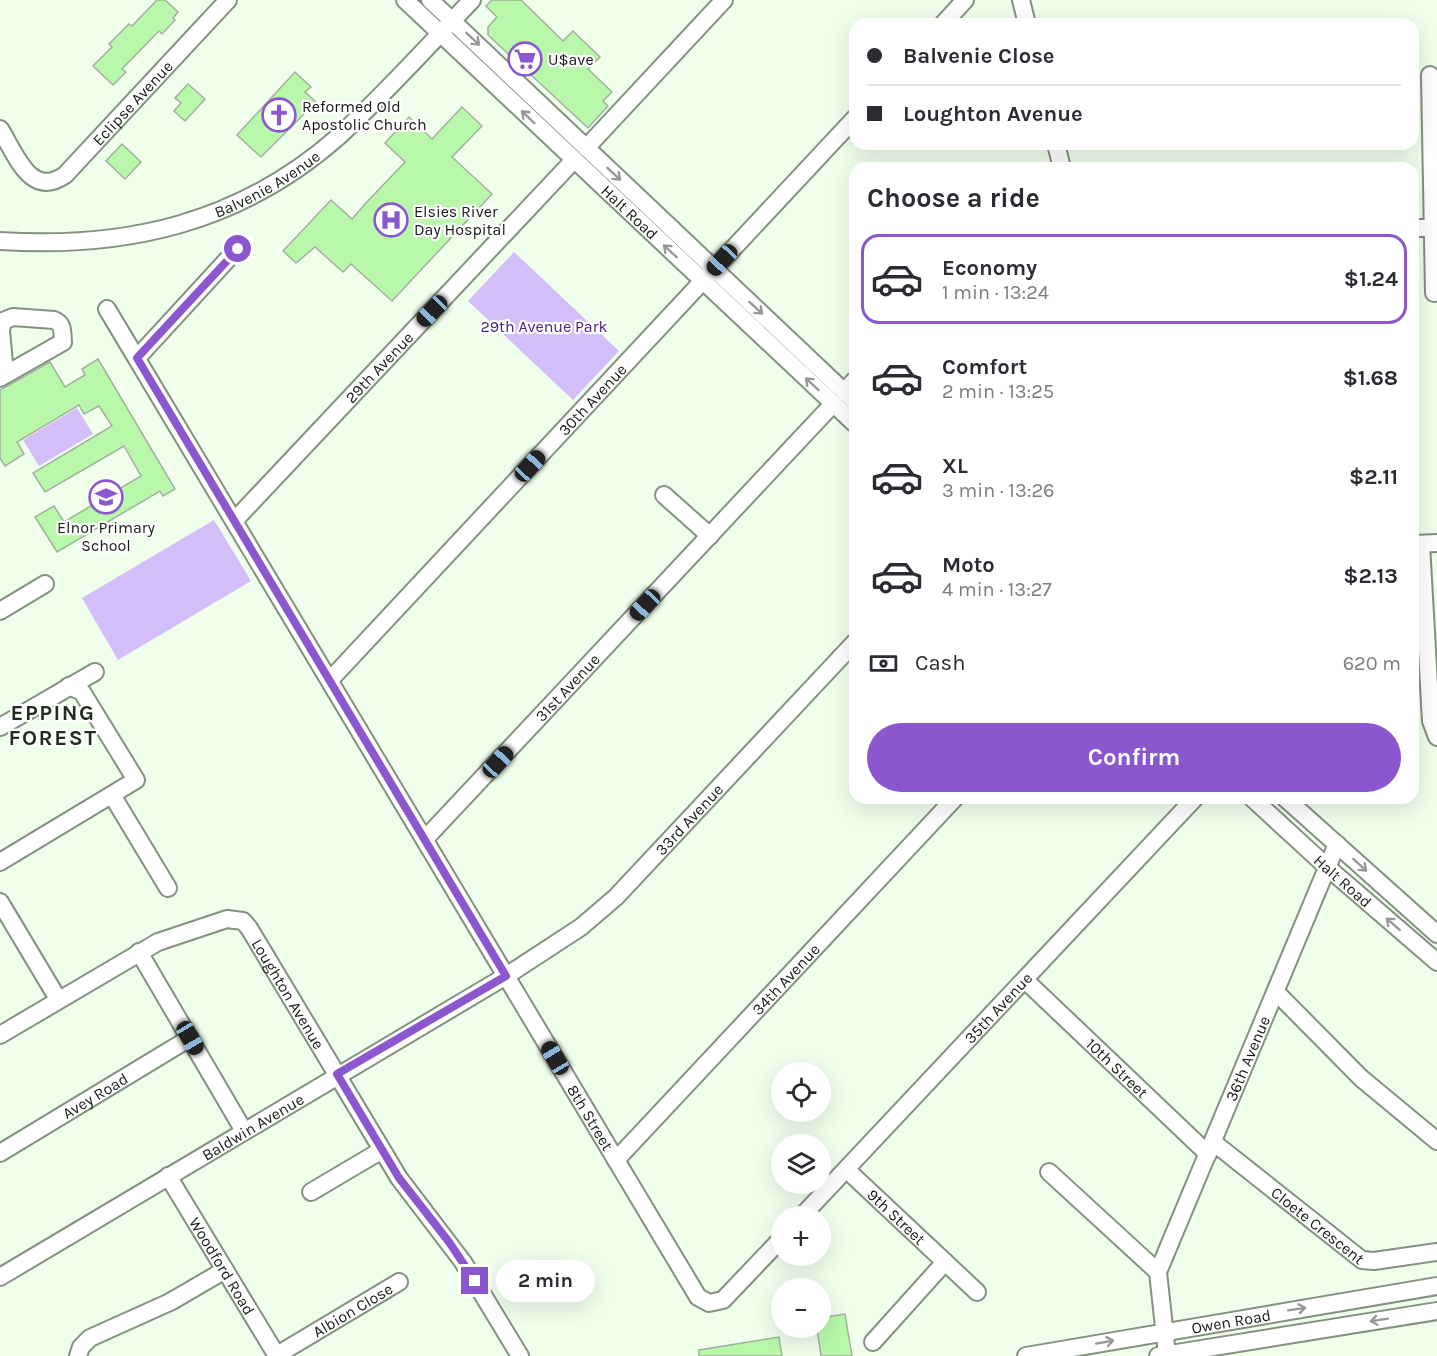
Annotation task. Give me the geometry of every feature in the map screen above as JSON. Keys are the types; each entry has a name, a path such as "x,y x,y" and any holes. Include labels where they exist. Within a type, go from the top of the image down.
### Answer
{"street":[{"name":"Eclipse Avenue","path":"0,129 30,176 40,183 53,183 65,176 228,0"},
{"name":"Halt Road","path":"405,0 702,282 847,394"},
{"name":"Halt Road","path":"430,0 847,394"},
{"name":"Balvenie Avenue","path":"0,241 62,244 113,240 160,230 222,210 294,170 337,137 472,0"},
{"path":"586,148 724,0"},
{"path":"948,18 965,0"},
{"path":"1021,0 1026,18"},
{"path":"1419,76 1434,75 1434,293"},
{"name":"30th Avenue","path":"330,680 849,124"},
{"name":"29th Avenue","path":"235,520 573,161"},
{"path":"137,358 238,249"},
{"name":"8th Street","path":"107,309 698,1297 709,1303 723,1300 771,1250"},
{"name":"31st Avenue","path":"425,839 847,394"},
{"path":"664,495 710,536"},
{"path":"1424,544 1431,721 1437,737"},
{"path":"0,611 45,584"},
{"name":"33rd Avenue","path":"506,976 600,913 849,648"},
{"path":"0,727 95,672"},
{"path":"0,862 136,780 82,692 69,686"},
{"path":"112,795 168,888"},
{"name":"34th Avenue","path":"616,1160 949,804"},
{"name":"35th Avenue","path":"812,1206 1026,981 1189,804"},
{"name":"Halt Road","path":"1259,804 1437,962"},
{"name":"Halt Road","path":"1292,804 1437,934"},
{"name":"36th Avenue","path":"1162,1355 1164,1331 1158,1272 1337,844"},
{"path":"0,902 58,999"},
{"name":"Loughton Avenue","path":"0,1035 158,942 227,919 243,921 382,1150 417,1204 463,1262 520,1356"},
{"path":"139,952 244,1131"},
{"name":"Baldwin Avenue","path":"4,1275 337,1074 506,976"},
{"name":"10th Street","path":"1026,981 1211,1148"},
{"path":"1276,992 1361,1078 1437,1141"},
{"name":"Avey Road","path":"0,1153 190,1038"},
{"name":"Cloete Crescent","path":"1211,1148 1362,1260 1374,1261 1437,1252"},
{"path":"311,1192 382,1150"},
{"name":"9th Street","path":"847,1170 977,1292"},
{"path":"1049,1172 1158,1272"},
{"name":"Woodford Road","path":"168,1176 277,1356"},
{"path":"0,1257 4,1275"},
{"path":"873,1342 945,1262"},
{"path":"78,1356 81,1347 90,1338 170,1302 225,1270"},
{"name":"Albion Close","path":"277,1356 399,1282"},
{"name":"Owen Road","path":"1026,1356 1437,1286"},
{"name":"Owen Road","path":"1162,1355 1437,1311"}],"green space":[{"name":"29th Avenue Park","path":"514,252 619,351 573,400 468,301"},
{"path":"77,408 93,434 39,466 23,440"},
{"path":"214,520 251,581 118,660 82,598"}],"building":[{"path":"157,0 165,0 178,12 173,18 175,20 162,34 159,31 122,69 126,72 113,85 93,66 112,47 109,44 129,24 132,26"},
{"path":"492,0 521,0 563,41 573,31 600,57 588,69 612,92 603,101 608,106 588,128 488,35 488,27 497,17 486,6"},
{"name":"Reformed Old Apostolic Church","path":"295,72 311,87 305,92 316,102 261,157 237,135"},
{"path":"188,84 205,99 185,121 174,111 181,103 175,98"},
{"path":"462,107 482,126 452,157 492,194 392,301 351,264 343,272 315,247 296,263 283,251 331,200 352,219 405,162 385,143 409,117 432,139"},
{"path":"122,144 141,162 125,179 106,161"},
{"path":"98,359 175,489 163,496 160,491 57,552 35,517 54,506 64,522 141,476 124,446 45,492 33,473 112,426 99,406 84,414 79,405 17,442 24,454 5,466 0,458 0,390 50,362 65,387 85,375 82,369"},
{"path":"845,1314 852,1356 821,1356 818,1338 831,1338 831,1316"},
{"path":"779,1338 782,1356 699,1356 699,1350"}],"place":[{"name":"U$ave","path":"525,59"},
{"name":"Reformed Old Apostolic Church","path":"279,115"},
{"name":"Elsies River Day Hospital","path":"391,220"},
{"name":"Elnor Primary School","path":"106,497"}],"district":[{"name":"EPPING FOREST","path":"53,726"}],"route":[{"path":"238,249 137,358 506,976 337,1074 399,1178 417,1204 449,1242 475,1281"}]}
